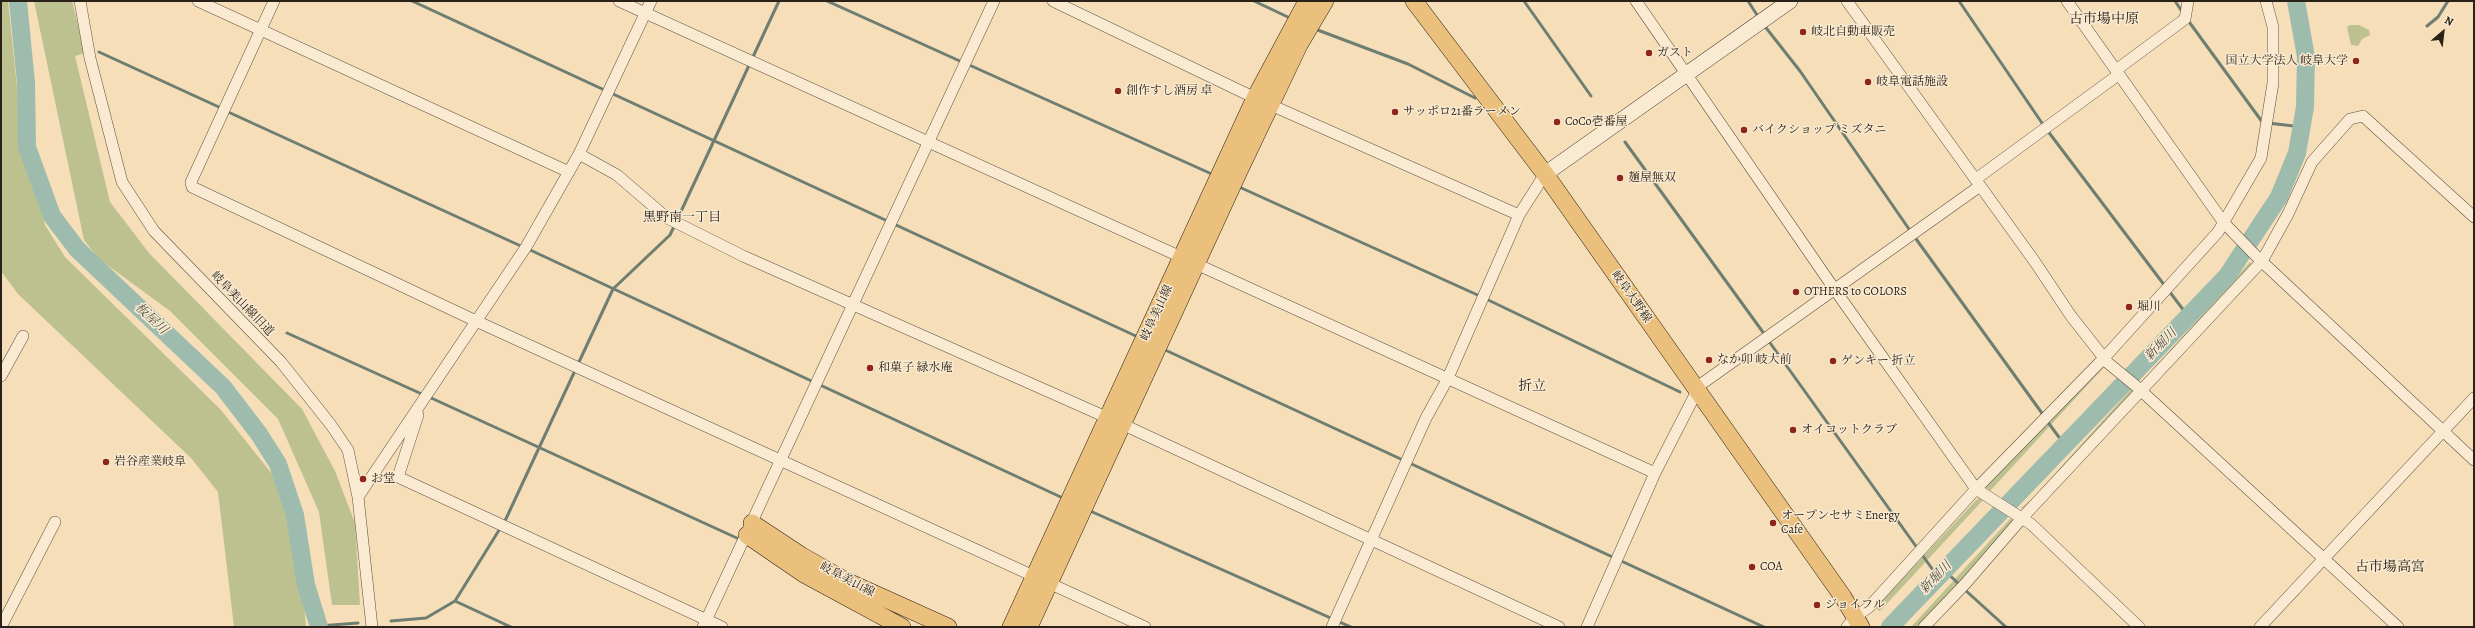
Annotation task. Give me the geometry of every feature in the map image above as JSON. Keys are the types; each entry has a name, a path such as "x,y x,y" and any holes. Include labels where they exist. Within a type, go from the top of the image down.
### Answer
{"main road":[{"name":"岐阜美山線","path":"1011,627 1042,579 1124,425 1255,98 1307,1"},
{"name":"岐阜美山線","path":"1029,627 1042,579 1108,417 1271,105 1299,45 1325,1"},
{"name":"岐阜大野線","path":"1414,1 1545,174 1695,390 1859,621"},
{"name":"岐阜美山線","path":"749,529 804,574 902,627"},
{"name":"岐阜美山線","path":"749,529 802,556 846,581 948,627"}],"street":[{"name":"岐阜美山線旧道","path":"80,1 90,58 122,182 154,231 281,362 331,425 348,450 358,497 372,627"},
{"path":"198,1 568,172"},
{"path":"274,1 192,182 192,187 476,321 781,459 1145,627"},
{"path":"619,1 1447,380 1655,473"},
{"path":"358,497 526,247 578,154 651,1"},
{"path":"705,623 854,306 994,1"},
{"path":"1053,1 1255,98 1519,215"},
{"path":"1636,1 1688,74 1835,290 1981,492 2019,515 2139,627"},
{"path":"1332,627 1426,418 1447,380 1519,215 1545,174 1790,1"},
{"path":"1847,1 1978,183 2071,316 2106,360 2398,627"},
{"path":"2067,1 2226,225 2260,260 2474,460"},
{"path":"1587,627 1655,473 1695,390 1835,290 1978,183 2185,19 2188,1"},
{"path":"1859,621 1869,606 1981,492 2106,360 2226,225 2261,158 2273,84 2273,28 2266,1"},
{"path":"1924,627 1963,587 2019,515 2260,260 2288,214 2312,162 2350,118 2363,116 2474,218"},
{"path":"578,154 617,175 667,218 743,256 1108,417 1372,538 1559,627"},
{"path":"1,376 23,336"},
{"path":"2260,627 2444,432 2474,398"},
{"path":"421,405 398,477 705,623 722,627"},
{"path":"1,627 55,522"}],"green space":[{"path":"1,1 8,1 21,126 45,225 65,257 221,410 272,474 288,514 304,604 306,627 234,627 218,492 191,458 18,294 1,271"},
{"path":"34,1 72,1 85,53 75,56 110,202 149,253 302,409 335,471 355,523 360,605 332,605 319,512 278,419 170,311 99,259 84,240"},
{"path":"2350,25 2359,25 2369,30 2370,35 2362,39 2358,46 2351,45 2347,27"},
{"path":"2250,262 2252,264 2147,380 2144,379"},
{"path":"2100,364 2105,366 1990,491 1986,487"},
{"path":"2132,388 2134,392 2026,510 2021,508 2032,499"},
{"path":"1981,495 1985,498 1880,611 1875,608"},
{"path":"2011,518 2014,522 1919,627 1911,627"}],"waterway":[{"name":"板屋川","path":"18,1 26,83 27,147 52,216 77,249 223,387 259,434 278,464 295,515 306,585 319,627"},
{"path":"412,1 1138,337"},
{"path":"504,523 613,289 670,235 779,1"},
{"path":"827,1 962,62"},
{"path":"1254,1 1292,19"},
{"path":"1524,1 1591,96"},
{"path":"1748,1 1759,18"},
{"path":"1959,1 2044,126 2165,286"},
{"path":"2175,1 2183,13"},
{"name":"新堀川","path":"1890,627 2227,276 2279,197 2297,153 2305,107 2306,57 2296,1"},
{"path":"2427,26 2438,17 2448,1"},
{"path":"2187,19 2263,123"},
{"path":"1763,24 1800,71 1911,232 2044,416"},
{"path":"1315,29 1408,64 1475,98"},
{"path":"99,52 221,108"},
{"path":"967,64 1214,175"},
{"path":"226,111 523,247"},
{"path":"2268,123 2302,127"},
{"path":"1625,142 1765,335"},
{"path":"1237,186 1482,297 1680,392"},
{"path":"528,249 1065,499"},
{"path":"2169,291 2188,316"},
{"path":"287,333 424,395"},
{"path":"1768,340 1938,577"},
{"path":"1163,349 1764,627"},
{"path":"429,397 739,539"},
{"path":"2047,421 2064,444"},
{"path":"1088,510 1351,627"},
{"path":"391,621 426,618 455,601 501,527"},
{"path":"1944,570 1960,585"},
{"path":"1964,589 2006,627"},
{"path":"455,601 511,627"},
{"path":"319,626 358,623"}],"place":[{"name":"岐北自動車販売","path":"1803,32"},
{"name":"ガスト","path":"1649,53"},
{"name":"国立大学法人 岐阜大学","path":"2356,61"},
{"name":"岐阜電話施設","path":"1868,82"},
{"name":"創作すし酒房 卓","path":"1118,91"},
{"name":"サッポロ21番ラーメン","path":"1395,112"},
{"name":"CoCo壱番屋","path":"1557,122"},
{"name":"バイクショップ ミズタニ","path":"1744,130"},
{"name":"麺屋無双","path":"1620,178"},
{"name":"OTHERS to COLORS","path":"1796,292"},
{"name":"堀川","path":"2129,307"},
{"name":"なか卯 岐大前","path":"1709,360"},
{"name":"ゲンキー 折立","path":"1833,361"},
{"name":"和菓子 緑水庵","path":"870,368"},
{"name":"オイコットクラブ","path":"1793,430"},
{"name":"岩谷産業岐阜","path":"106,462"},
{"name":"お堂","path":"363,479"},
{"name":"オープンセサミEnergy Cafe","path":"1773,523"},
{"name":"COA","path":"1752,567"},
{"name":"ジョイフル","path":"1817,605"}],"district":[{"name":"古市場中原","path":"2104,20"},
{"name":"黒野南一丁目","path":"682,218"},
{"name":"折立","path":"1532,387"},
{"name":"古市場高宮","path":"2390,568"}]}
